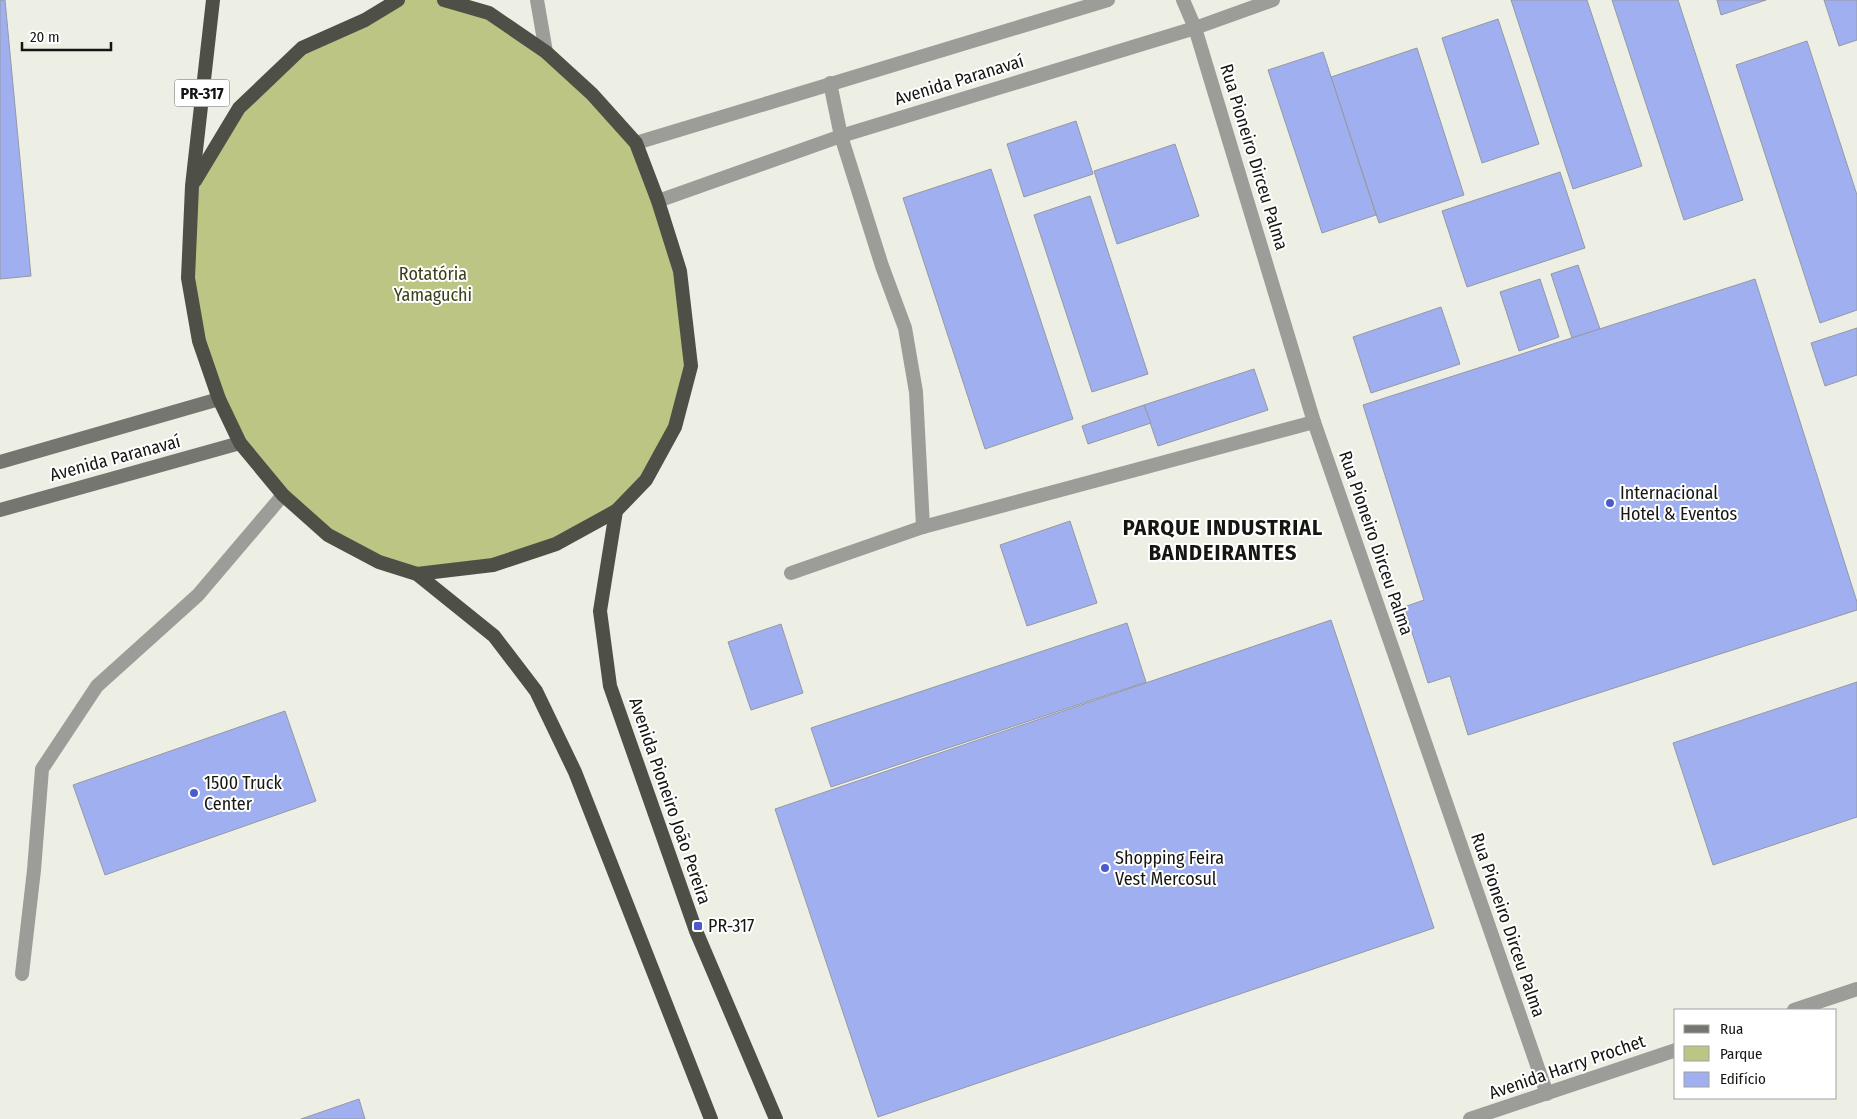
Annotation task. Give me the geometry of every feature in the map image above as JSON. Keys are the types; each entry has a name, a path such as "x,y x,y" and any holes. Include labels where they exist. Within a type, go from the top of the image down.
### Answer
{"highway":[{"name":"PR-317","path":"192,186 213,0"},
{"path":"398,0 365,20 302,48 239,108 192,186 188,278 199,341 219,399 240,442 283,495 328,534 379,562 417,574 494,636 536,691 575,772 711,1119"},
{"path":"417,574 493,565 556,544 616,511 646,480 675,427 691,366 680,271 658,201 636,143 592,94 546,52 489,13 444,0"},
{"name":"Avenida Pioneiro João Pereira","path":"616,511 600,611 610,686 696,931 776,1119"}],"main road":[{"name":"Avenida Paranavaí","path":"0,462 219,399"},
{"name":"Avenida Paranavaí","path":"0,510 240,442"}],"street":[{"path":"537,0 546,52"},
{"name":"Avenida Paranavaí","path":"636,143 1108,0"},
{"name":"Rua Pioneiro Dirceu Palma","path":"1183,0 1196,28 1314,422 1547,1094"},
{"name":"Avenida Paranavaí","path":"658,201 841,136 1196,28 1273,0"},
{"path":"830,83 841,136 882,266 905,328 916,392 923,527"},
{"path":"791,573 923,527 1314,422"},
{"path":"22,974 34,870 42,769 97,686 198,594 283,495"},
{"path":"1797,1009 1857,989"},
{"name":"Avenida Harry Prochet","path":"1470,1119 1674,1051"}],"green space":[{"name":"Rotatória Yamaguchi","path":"398,0 444,0 489,13 546,52 636,143 680,271 691,366 675,427 616,511 493,565 417,574 328,535 283,495 219,399 188,278 192,186 239,108 302,48"}],"building":[{"path":"0,0 5,0 31,276 0,279"},
{"path":"1511,0 1587,0 1642,166 1573,189"},
{"path":"1612,0 1678,0 1743,200 1684,220"},
{"path":"1717,0 1766,0 1721,15"},
{"path":"1824,0 1857,0 1857,40 1839,46"},
{"path":"1498,19 1539,144 1482,163 1442,38"},
{"path":"1807,41 1857,195 1857,310 1820,323 1736,65"},
{"path":"1417,48 1464,195 1379,223 1331,77"},
{"path":"1323,52 1376,215 1322,233 1268,70"},
{"path":"1076,121 1093,174 1024,197 1007,144"},
{"path":"1175,144 1199,216 1117,244 1094,171"},
{"path":"991,169 1073,419 985,449 903,198"},
{"path":"1560,172 1585,248 1467,287 1442,211"},
{"path":"1090,196 1148,374 1092,392 1034,215"},
{"path":"1578,265 1600,329 1572,338 1551,274"},
{"path":"1540,279 1559,337 1519,351 1500,292"},
{"name":"Internacional Hotel & Eventos","path":"1755,279 1857,602 1857,610 1468,735 1450,676 1428,683 1404,607 1424,600 1363,405"},
{"path":"1441,307 1460,364 1371,393 1353,337"},
{"path":"1857,328 1857,375 1825,386 1811,343"},
{"path":"1254,369 1268,410 1158,446 1144,405"},
{"path":"1144,405 1151,423 1088,444 1082,426"},
{"path":"1070,521 1097,603 1027,626 1000,545"},
{"name":"Shopping Feira Vest Mercosul","path":"1331,620 1434,928 878,1117 775,809"},
{"path":"1127,623 1146,682 831,787 811,728"},
{"path":"781,624 803,693 751,710 728,642"},
{"path":"1857,682 1857,817 1713,865 1673,743"},
{"name":"1500 Truck Center","path":"285,711 316,801 105,875 73,785"},
{"path":"359,1099 365,1119 301,1119"}],"place":[{"name":"Internacional Hotel & Eventos","path":"1610,503"},
{"name":"1500 Truck Center","path":"194,793"},
{"name":"Shopping Feira Vest Mercosul","path":"1105,868"},
{"name":"PR-317","path":"698,926"}],"district":[{"name":"PARQUE INDUSTRIAL BANDEIRANTES","path":"1223,540"}]}
